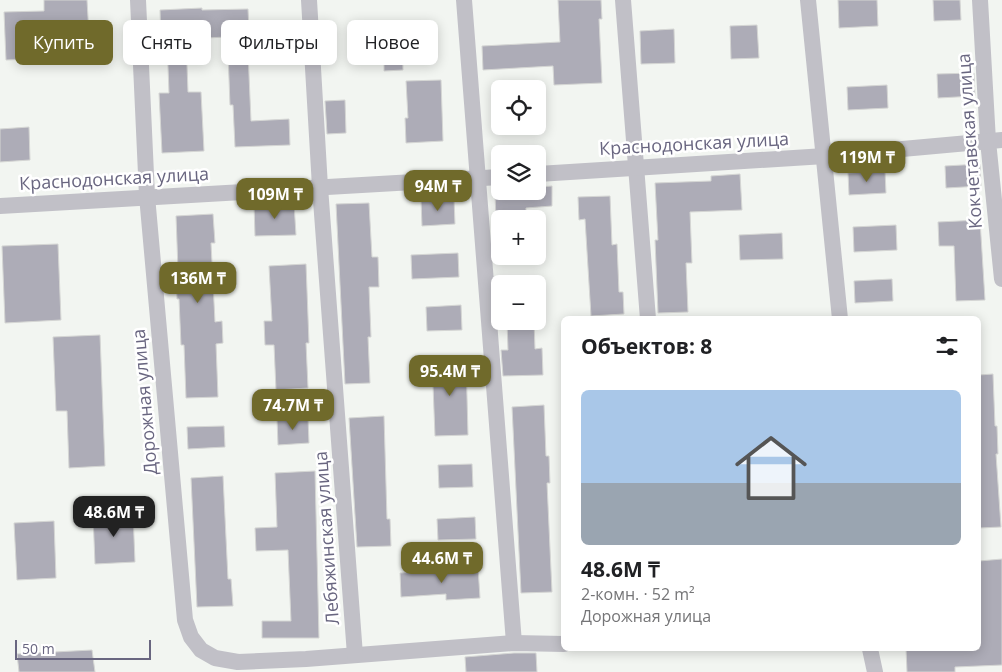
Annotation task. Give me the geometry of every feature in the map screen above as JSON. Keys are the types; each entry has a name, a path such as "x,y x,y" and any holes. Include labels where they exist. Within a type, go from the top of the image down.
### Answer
{"street":[{"name":"Дорожная улица","path":"138,0 147,196 185,620 191,637 202,650"},
{"name":"Лебяжинская улица","path":"309,0 320,187 356,655"},
{"path":"464,0 514,644"},
{"path":"623,0 648,316"},
{"path":"808,0 840,316"},
{"name":"Кокчетавская улица","path":"980,0 995,140 1002,279"},
{"name":"Краснодонская улица","path":"546,173 825,156 995,140"},
{"name":"Краснодонская улица","path":"0,206 147,196 491,178"},
{"path":"202,650 215,658 238,662 514,644 561,644"},
{"path":"202,650 221,672"},
{"path":"870,651 875,672"}],"building":[{"path":"44,0 87,0 88,20 15,20 15,60 6,60 4,12 44,11"},
{"path":"558,0 601,0 602,19 599,19 602,83 554,85 553,66 483,70 482,46 560,42"},
{"path":"838,0 877,0 878,26 839,28"},
{"path":"933,0 960,0 961,20 934,21"},
{"path":"202,8 202,10 248,9 249,20 221,20 221,37 211,38 211,20 160,20 160,10"},
{"path":"757,25 759,58 731,59 730,26"},
{"path":"674,29 675,63 641,64 640,31"},
{"path":"168,65 187,65 188,92 201,92 204,151 162,153 159,93 169,93"},
{"path":"228,65 249,65 251,121 289,119 290,145 235,147 233,105 230,105"},
{"path":"384,65 403,65 403,70 384,71"},
{"path":"974,73 975,96 938,98 937,74"},
{"path":"441,80 443,141 406,143 405,118 408,118 406,81"},
{"path":"887,85 888,108 848,110 847,87"},
{"path":"345,100 346,133 327,134 325,101"},
{"path":"29,127 30,160 0,162 0,129"},
{"path":"980,164 981,186 946,188 945,166"},
{"path":"885,171 886,193 849,195 848,173"},
{"path":"740,174 742,210 690,212 692,263 686,263 688,312 658,313 655,240 658,240 655,183 711,181 711,176"},
{"path":"546,186 552,186 552,206 526,208 526,210 496,210 495,200 546,200"},
{"path":"610,196 612,245 617,244 619,292 623,292 624,314 591,316 585,219 579,220 578,197"},
{"path":"454,199 455,224 422,226 421,200"},
{"path":"294,203 296,235 255,236 254,205"},
{"path":"369,203 372,257 378,257 379,287 369,287 371,337 368,337 370,383 345,384 336,204"},
{"path":"213,214 215,243 211,243 215,322 222,321 223,343 216,344 218,397 186,398 184,345 181,345 179,299 177,299 176,216"},
{"path":"980,220 985,300 956,301 954,246 939,246 938,222"},
{"path":"896,225 897,250 854,252 853,227"},
{"path":"782,233 783,259 740,260 739,235"},
{"path":"58,244 61,320 5,323 2,246"},
{"path":"458,253 459,277 412,279 411,255"},
{"path":"306,264 309,343 306,343 308,388 276,390 274,345 265,345 264,321 272,321 269,266"},
{"path":"892,279 893,301 855,303 854,281"},
{"path":"461,305 462,330 427,331 426,307"},
{"path":"507,330 534,330 535,349 542,348 543,375 503,376 501,350 508,350"},
{"path":"100,335 105,466 69,468 67,411 56,411 53,337"},
{"path":"466,359 468,435 435,436 432,360"},
{"path":"993,374 1001,527 981,528 981,375"},
{"path":"544,405 546,456 549,456 550,483 547,483 552,592 521,593 512,407"},
{"path":"384,416 387,519 390,519 391,546 357,547 349,418"},
{"path":"308,418 309,443 278,445 277,419"},
{"path":"224,426 225,447 188,449 187,427"},
{"path":"472,464 473,487 439,488 438,465"},
{"path":"315,471 319,638 262,638 262,621 291,621 288,550 256,551 255,528 277,527 275,473"},
{"path":"223,476 228,579 231,579 233,606 197,607 191,478"},
{"path":"133,513 135,562 95,564 93,515"},
{"path":"475,517 476,539 438,540 437,519"},
{"path":"54,521 56,578 17,580 14,523"},
{"path":"1002,559 1002,665 955,667 955,672 907,672 906,651 981,651 981,561"},
{"path":"478,567 480,598 446,600 446,594 401,597 400,573"},
{"path":"92,650 95,672 19,672 17,654"},
{"path":"536,653 537,672 466,672 465,657"}]}
